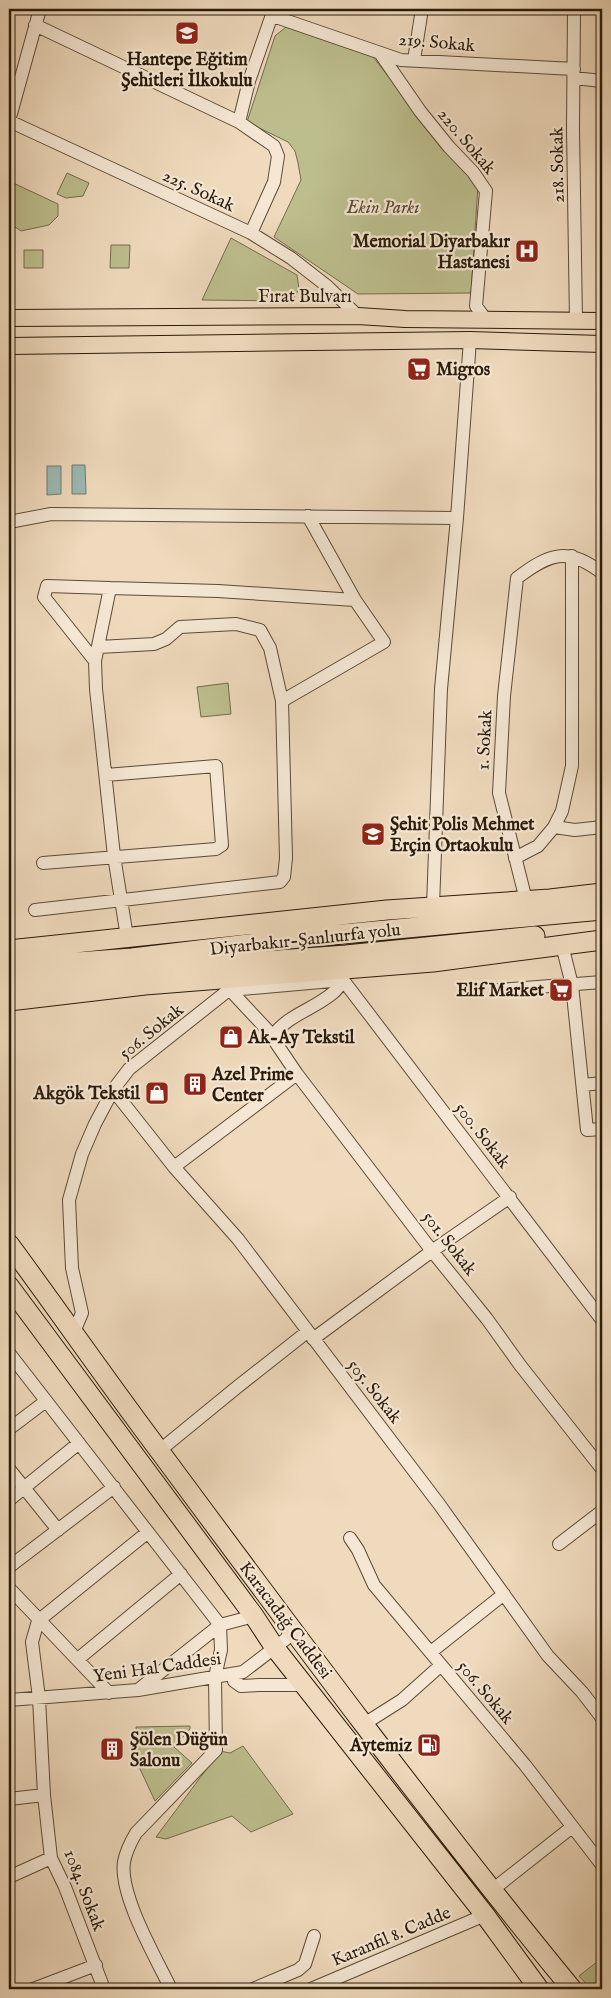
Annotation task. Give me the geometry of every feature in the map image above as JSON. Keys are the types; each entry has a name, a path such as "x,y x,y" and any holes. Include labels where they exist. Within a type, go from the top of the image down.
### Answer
{"highway":[{"path":"9,950 433,906 602,893"},
{"path":"289,939 472,904"},
{"name":"Diyarbakır-Şanlıurfa yolu","path":"9,967 132,958 289,939 602,910"},
{"path":"9,1002 145,985 237,984 602,930"},
{"path":"9,983 154,969 344,968 502,953 602,940"},
{"name":"Karacadağ Caddesi","path":"9,1244 159,1451 364,1724 491,1891 572,1989"},
{"name":"Karacadağ Caddesi","path":"9,1286 254,1616 275,1648 485,1915 539,1989"},
{"path":"254,1616 266,1610 280,1611"}],"main road":[{"name":"Fırat Bulvarı","path":"9,318 358,316 602,321"},
{"path":"9,346 470,340 602,344"}],"street":[{"path":"9,121 40,9"},
{"path":"414,60 422,9"},
{"name":"218. Sokak","path":"574,9 576,321"},
{"path":"239,122 249,81 274,12"},
{"name":"219. Sokak","path":"274,12 401,60 574,73 602,81"},
{"path":"35,25 239,122 274,146 278,156 274,182 251,233"},
{"name":"220. Sokak","path":"380,53 420,111 449,148 474,172 486,191 476,306 486,320"},
{"name":"225. Sokak","path":"9,121 251,233 291,258 327,286 358,316"},
{"path":"433,906 441,689 457,518 470,340"},
{"path":"9,522 51,514 457,518"},
{"path":"282,701 384,642 355,600 308,516"},
{"name":"1. Sokak","path":"526,900 499,793 504,696 517,578 553,556 572,556"},
{"path":"515,858 538,846 554,827 562,811 572,766 572,556 592,565 602,573"},
{"path":"94,661 44,597 47,586 218,591 355,600"},
{"path":"110,588 99,647 94,661 114,856 127,937"},
{"path":"35,910 280,882 284,877 286,858 282,701 270,648 260,630 236,624 180,627 166,639 154,644 99,647"},
{"path":"43,863 216,849 222,845 216,766 106,775"},
{"path":"554,827 575,830 602,827"},
{"path":"562,945 572,985 587,1130 602,1129"},
{"path":"273,1036 293,1018 334,992 344,968"},
{"name":"500. Sokak","path":"344,968 602,1320"},
{"path":"499,990 602,982"},
{"name":"501. Sokak","path":"237,984 297,1074 602,1470"},
{"name":"506. Sokak","path":"74,1332 82,1313 72,1268 69,1200 82,1154 113,1090 129,1069 237,984"},
{"path":"174,1167 297,1074"},
{"path":"583,1085 602,1083"},
{"name":"505. Sokak","path":"113,1090 174,1167 238,1239 439,1504 554,1665 582,1692 602,1718"},
{"path":"159,1451 236,1388 510,1197"},
{"path":"9,1354 220,1625 221,1650 215,1677 216,1750 136,1833 127,1848 124,1864 127,1895 171,1989"},
{"path":"9,1429 46,1401"},
{"path":"9,1500 79,1443"},
{"path":"9,1469 58,1530"},
{"path":"9,1567 114,1487"},
{"path":"560,1544 602,1511"},
{"path":"38,1621 148,1532"},
{"name":"506. Sokak","path":"350,1538 358,1550 374,1585 525,1765 602,1865"},
{"path":"78,1659 181,1574"},
{"path":"9,1588 38,1621 78,1659 109,1693"},
{"path":"431,1652 504,1594"},
{"path":"138,1690 220,1625 254,1616"},
{"name":"1084. Sokak","path":"38,1621 32,1642 39,1698 44,1795 51,1858 65,1887 104,1989"},
{"name":"Yeni Hal Caddesi","path":"9,1700 138,1690 243,1672 286,1639 292,1628"},
{"path":"364,1724 402,1700 440,1666"},
{"path":"232,1674 234,1681 241,1686 260,1684 297,1685 302,1682"},
{"path":"9,1799 44,1795"},
{"path":"491,1891 572,1827"},
{"path":"9,1877 51,1858"},
{"name":"Karanfil 8. Cadde","path":"311,1989 485,1915"},
{"path":"252,1989 298,1970 306,1964 314,1936"},
{"path":"33,1989 96,1965"}],"green space":[{"name":"Ekin Parkı","path":"286,27 373,57 467,175 478,185 471,293 358,294 274,237 301,180 298,163 295,151 288,142 247,122 275,36"},
{"path":"67,173 89,183 83,196 66,198 57,194"},
{"path":"9,181 58,204 58,216 49,225 21,231 9,223"},
{"path":"231,238 297,275 299,289 292,301 202,300"},
{"path":"111,245 130,245 129,268 110,268"},
{"path":"24,250 43,250 43,268 24,268"},
{"path":"228,683 231,714 201,717 197,687"},
{"path":"190,1726 190,1729 174,1747 192,1763 155,1801 140,1769 136,1727"},
{"path":"243,1746 293,1814 251,1832 232,1816 166,1839 156,1837 220,1751 230,1753"},
{"path":"602,1958 602,1989 591,1989 579,1976"}],"water":[{"path":"72,465 85,465 86,494 72,494"},
{"path":"47,466 61,466 61,494 47,495"}],"place":[{"name":"Hantepe Eğitim Şehitleri İlkokulu","path":"187,33"},
{"name":"Memorial Diyarbakır Hastanesi","path":"527,251"},
{"name":"Migros","path":"419,369"},
{"name":"Şehit Polis Mehmet Erçin Ortaokulu","path":"373,834"},
{"name":"Elif Market","path":"561,990"},
{"name":"Ak-Ay Tekstil","path":"231,1037"},
{"name":"Azel Prime Center","path":"195,1084"},
{"name":"Akgök Tekstil","path":"157,1093"},
{"name":"Aytemiz","path":"429,1745"},
{"name":"Şölen Düğün Salonu","path":"112,1749"}]}
